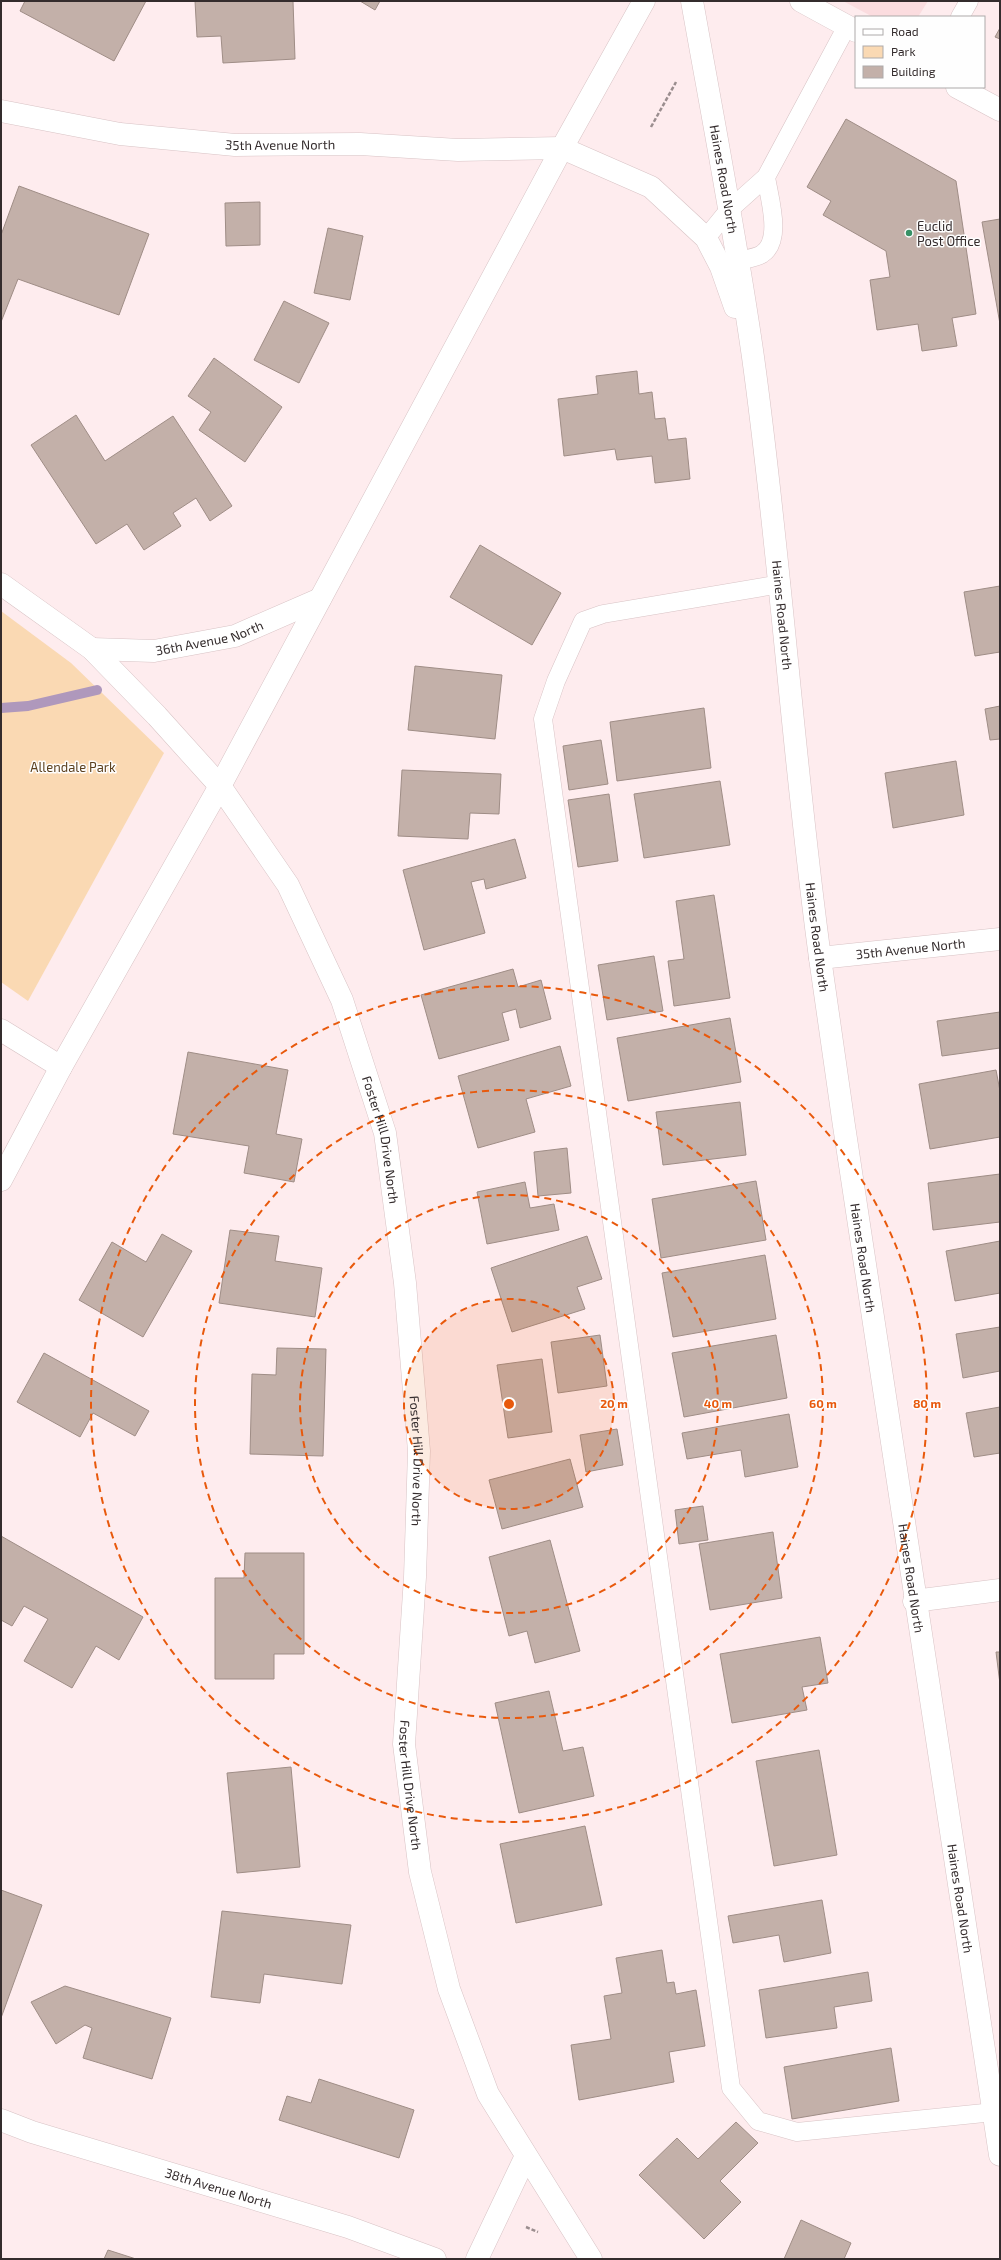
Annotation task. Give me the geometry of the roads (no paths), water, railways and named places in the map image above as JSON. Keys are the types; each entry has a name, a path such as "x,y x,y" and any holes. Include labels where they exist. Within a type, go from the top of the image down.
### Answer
{"street":[{"path":"1,1180 61,1067 220,786 562,148 644,1"},
{"name":"Haines Road North","path":"692,1 738,261 753,357 781,584 787,661 820,958 914,1601 996,2117 1000,2155"},
{"path":"802,1 852,28"},
{"path":"959,88 1000,110"},
{"name":"35th Avenue North","path":"1,111 120,134 235,145 360,144 458,150 562,148"},
{"name":"Haines Road North","path":"562,148 651,187 706,238 721,267 753,357"},
{"path":"1,584 92,649 158,716 220,786"},
{"name":"36th Avenue North","path":"92,649 154,651 235,636 320,598"},
{"name":"Foster Hill Drive North","path":"220,786 288,885 342,1000 384,1133 405,1283 419,1451 414,1577 404,1744 420,1872 448,1989 488,2094 591,2259"},
{"name":"35th Avenue North","path":"820,958 1000,939"},
{"path":"1,1030 61,1067"},
{"path":"914,1601 1000,1590"},
{"name":"38th Avenue North","path":"1,2120 32,2132 348,2227 435,2259"},
{"path":"477,2259 526,2156"}],"lane":[{"path":"961,16 969,1"},
{"path":"706,238 728,211 766,177 852,28"},
{"path":"738,261 762,254 770,244 774,232 766,177"},
{"path":"781,584 603,614 584,621 556,681 543,719 731,2088 758,2121 796,2132 996,2117"}],"waterway":[{"path":"1,708 28,706 97,690"}],"place":[{"name":"Euclid Post Office","path":"909,233"}],"park label":[{"name":"Allendale Park","path":"73,767"}]}
